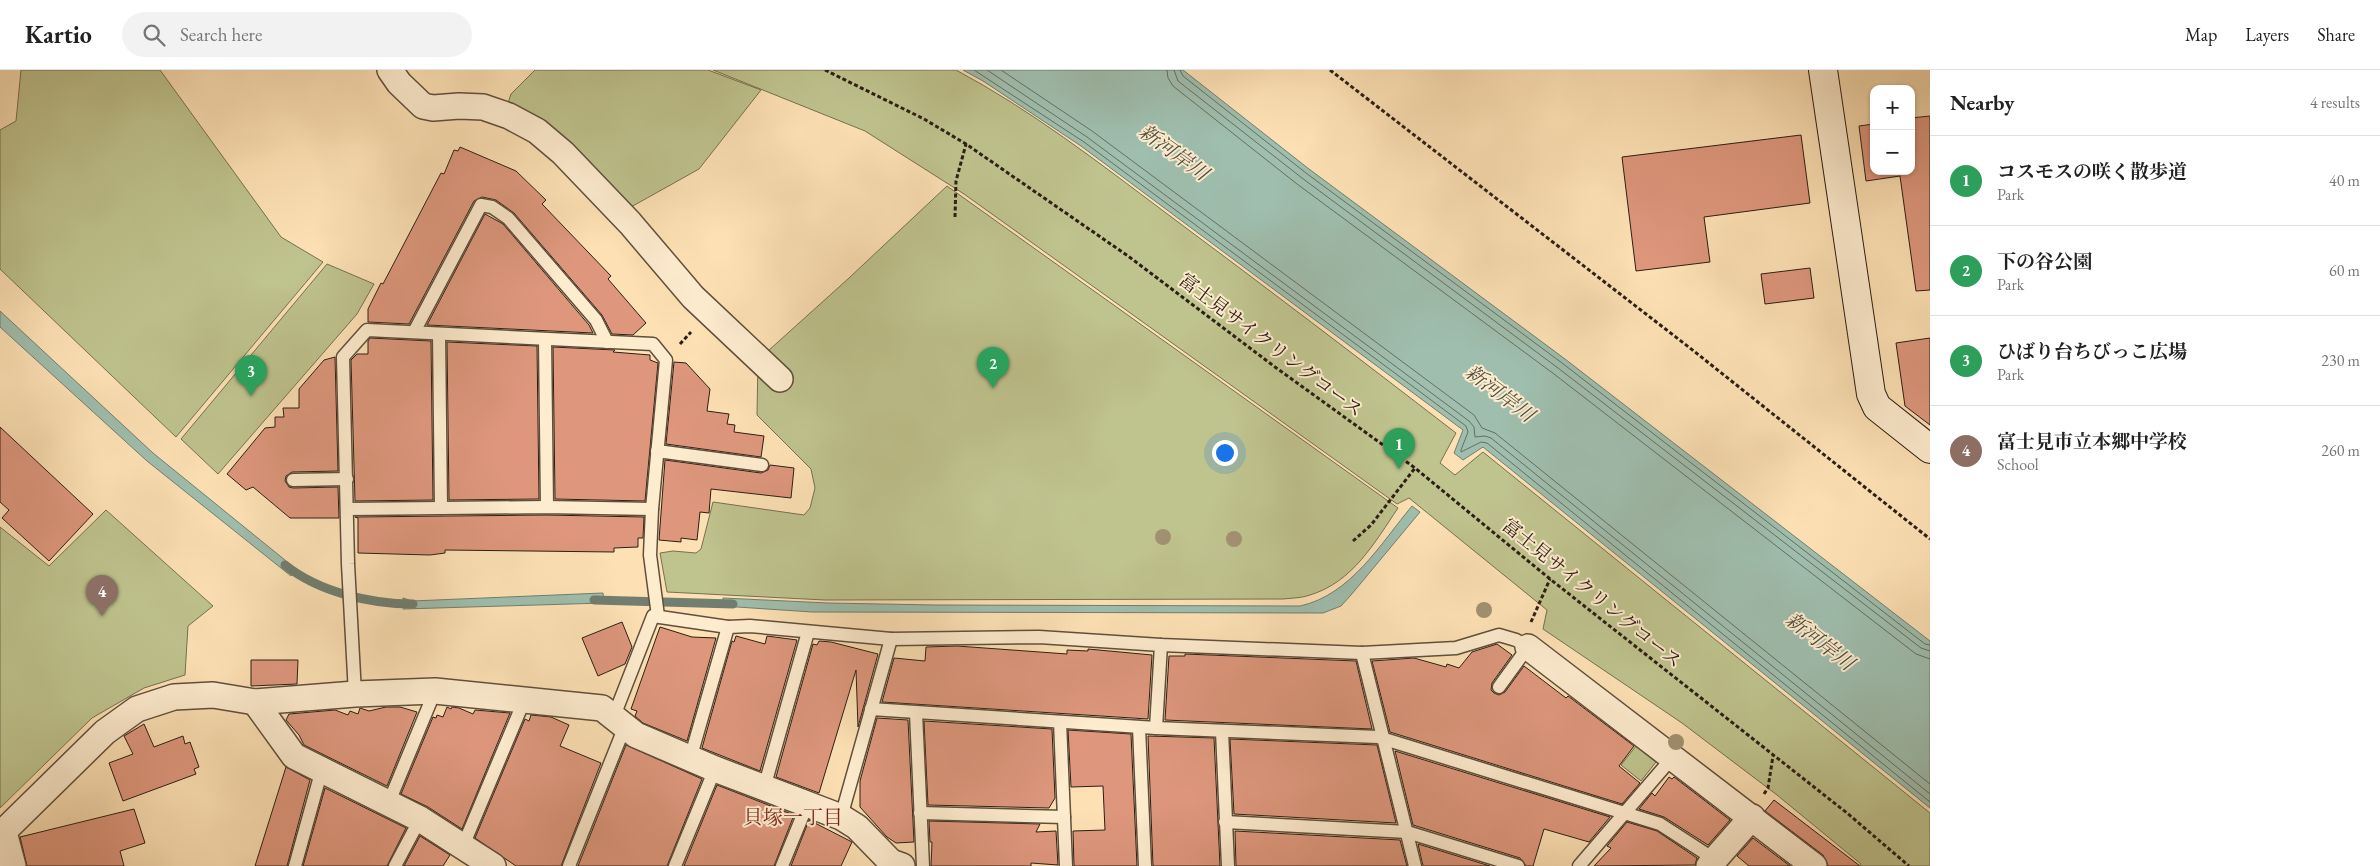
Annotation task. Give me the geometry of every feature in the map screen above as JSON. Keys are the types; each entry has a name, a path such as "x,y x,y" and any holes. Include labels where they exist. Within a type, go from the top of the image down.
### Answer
{"street":[{"path":"390,70 399,84 423,106 432,108 483,107 509,116 538,131 563,153 630,223 693,297 780,379"},
{"path":"1823,70 1871,394 1877,407 1930,449"},
{"path":"1526,645 1814,866"},
{"path":"13,866 2,833 105,732 137,709 174,697 213,695 255,702 355,694 435,691 524,702 602,708 636,735 714,770 841,817 856,826 894,865"},
{"path":"255,702 294,756 322,768 420,819 493,866"},
{"path":"1717,864 1750,816"}],"lane":[{"path":"414,332 481,205 492,207 508,218 596,320 607,342"},
{"path":"355,694 348,564 343,358 367,330 653,344 666,360 652,509 650,555 658,611"},
{"path":"439,334 441,508"},
{"path":"545,339 547,507"},
{"path":"657,451 762,465"},
{"path":"293,480 347,479"},
{"path":"348,509 547,507 652,509"},
{"path":"658,611 728,627 750,626 891,639 1039,637 1161,645 1362,653 1456,648 1499,635 1508,636 1526,645 1498,687"},
{"path":"568,866 619,721 653,616 658,611"},
{"path":"690,759 728,627"},
{"path":"764,788 808,632"},
{"path":"841,817 891,639"},
{"path":"1156,728 1161,645"},
{"path":"1362,653 1415,866"},
{"path":"389,802 435,691"},
{"path":"463,846 524,702"},
{"path":"871,709 1156,728 1383,738 1660,824 1717,864"},
{"path":"916,713 922,866"},
{"path":"1060,722 1066,866"},
{"path":"1139,727 1145,866"},
{"path":"1222,731 1228,866"},
{"path":"1579,866 1672,758"},
{"path":"295,866 322,768"},
{"path":"675,866 714,770"},
{"path":"782,866 807,805"},
{"path":"920,813 1064,817"},
{"path":"396,866 420,819"},
{"path":"1225,822 1407,832 1518,866"}],"path":[{"name":"富士見サイクリングコース","path":"825,70 924,119 966,144 1128,256 1275,367 1415,468 1550,579 1847,813 1909,866"},
{"path":"1330,70 1690,348 1930,539"},
{"path":"955,217 956,181 966,144"},
{"path":"1353,542 1371,525 1415,468"},
{"path":"1526,645 1532,619 1550,579"},
{"path":"1750,816 1768,788 1774,756"}],"green space":[{"path":"21,70 160,70 281,237 323,262 176,437 0,269 0,130 16,121"},
{"path":"535,70 708,70 761,90 699,169 631,207 507,106 511,94"},
{"path":"713,70 956,70 1037,119 1202,240 1456,433 1440,463 1455,475 1483,452 1930,813 1930,866 1860,866 1861,864 1777,795 1682,723 1543,629 1547,610 1409,498 1397,504 964,194 865,131"},
{"path":"947,186 1398,508 1381,534 1351,571 1325,589 1307,596 1283,599 825,600 667,592 660,553 673,551 696,553 701,549 713,502 804,515 810,508 815,488 811,469 757,415 758,360"},
{"path":"327,264 374,284 357,314 218,474 181,439"},
{"path":"106,510 213,606 188,626 185,675 144,688 92,718 0,808 0,527 49,566"},
{"path":"1636,746 1656,762 1641,781 1621,765"}],"water":[{"name":"新河岸川","path":"963,70 1183,70 1309,169 1565,359 1930,641 1930,808 1483,447 1463,460 1454,453 1463,430 1081,146 983,81"},
{"path":"0,311 153,453 296,569 291,576 147,461 0,327"},
{"path":"1412,506 1420,512 1351,595 1341,606 1323,613 812,612 722,606 723,598 828,603 935,605 1300,606 1318,600 1335,591 1350,579 1364,566"},
{"path":"603,593 604,603 403,609 403,598 412,601"}],"building":[{"path":"1930,116 1930,290 1916,291 1900,176 1866,181 1859,126 1870,125 1870,175 1915,175 1915,118"},
{"path":"1801,135 1810,203 1704,217 1710,262 1636,271 1622,157"},
{"path":"460,147 516,171 546,200 542,204 611,276 608,279 646,323 633,335 612,334 602,315 514,213 496,200 482,197 474,201 409,324 368,322 368,309 381,283 383,284 441,173 444,174 454,150 458,151"},
{"path":"485,214 503,224 589,325 593,333 427,325"},
{"path":"1810,268 1814,298 1765,304 1761,274"},
{"path":"370,338 431,341 433,500 355,501 351,360 357,354 368,354 368,341"},
{"path":"1930,338 1930,425 1905,406 1896,343"},
{"path":"447,342 537,346 539,499 449,500"},
{"path":"553,347 615,350 613,352 650,355 650,360 658,363 645,501 555,499"},
{"path":"335,357 338,471 292,472 286,476 285,481 289,487 293,488 338,487 339,518 290,518 253,487 246,490 227,474 265,428 275,427 275,417 284,417 283,408 299,408 299,389 324,360"},
{"path":"674,362 686,363 710,389 707,411 729,414 727,424 735,425 734,432 764,436 761,457 666,444"},
{"path":"0,427 93,514 49,561 2,518 9,510 0,502"},
{"path":"665,460 761,473 768,470 770,465 794,468 791,498 711,489 709,513 700,512 697,540 681,538 681,542 659,540"},
{"path":"547,515 644,517 643,538 638,538 638,547 614,548 614,552 445,550 445,553 430,555 358,553 358,518 355,517"},
{"path":"622,622 632,647 625,664 598,676 582,638"},
{"path":"660,627 692,637 716,638 687,741 643,723 635,716 637,711 631,709"},
{"path":"736,636 765,644 767,636 797,640 760,771 702,748 732,641 734,642"},
{"path":"819,641 831,642 878,654 858,727 856,670 819,793 776,777 813,644 817,645"},
{"path":"1497,644 1512,655 1492,683 1491,690 1494,693 1499,695 1505,692 1524,666 1566,698 1568,696 1634,746 1619,766 1640,783 1622,804 1390,732 1372,661 1414,658 1446,667 1447,664 1459,668 1472,652"},
{"path":"957,646 1067,654 1067,650 1088,651 1088,649 1152,655 1148,719 882,702 894,658 925,661 926,647"},
{"path":"1185,654 1356,661 1372,729 1165,720 1169,656 1185,656"},
{"path":"251,660 298,660 297,684 251,686"},
{"path":"386,707 400,707 417,712 387,786 304,745 299,735 286,720 289,714 335,710 348,715 350,711 358,714 360,708 369,711"},
{"path":"447,707 451,709 452,707 459,708 473,714 475,710 510,713 462,829 428,807 401,794 433,717 436,718 437,715 443,717"},
{"path":"531,715 551,717 569,725 560,746 601,763 561,866 516,866 475,838 525,719 529,721"},
{"path":"877,718 908,720 914,842 896,843 887,837 860,807 860,781"},
{"path":"924,721 1052,729 1055,798 1049,808 928,805"},
{"path":"144,724 154,747 183,736 185,744 190,742 199,767 194,769 196,774 123,801 109,763 133,754 124,736"},
{"path":"1068,730 1131,734 1137,866 1074,866 1073,831 1105,830 1103,786 1071,787"},
{"path":"1148,736 1214,738 1220,866 1153,866"},
{"path":"1230,739 1377,745 1396,823 1234,814"},
{"path":"626,745 702,779 667,866 578,866"},
{"path":"1395,751 1610,817 1589,842 1544,829 1533,866 1526,866 1520,858 1413,825"},
{"path":"286,767 310,780 287,866 255,866"},
{"path":"1669,777 1672,779 1674,777 1730,820 1708,845 1664,817 1639,809 1652,793 1655,796"},
{"path":"717,785 794,815 774,866 684,866"},
{"path":"325,788 406,828 387,866 303,866"},
{"path":"1774,800 1860,866 1828,866 1823,855 1765,811"},
{"path":"134,809 145,843 120,851 124,866 27,866 20,837"},
{"path":"809,820 852,842 841,866 791,866"},
{"path":"929,821 1040,824 1036,832 1056,831 1058,865 1031,863 1031,866 931,866 932,842 930,842"},
{"path":"1627,822 1657,831 1697,858 1695,865 1594,866 1611,848 1607,846"},
{"path":"1235,831 1400,840 1407,866 1236,866"},
{"path":"420,836 450,855 443,866 404,866"},
{"path":"1753,838 1790,866 1749,866 1737,856"},
{"path":"1418,844 1490,866 1423,866"}],"waterway":[{"path":"285,565 313,582 346,595 380,602 413,604"},
{"path":"594,600 733,604"}],"place":[{"name":"下の谷公園","path":"993,388"},
{"name":"ひばり台ちびっこ広場","path":"251,396"},
{"name":"コスモスの咲く散歩道","path":"1399,469"},
{"name":"富士見市立本郷中学校","path":"102,616"}],"district":[{"name":"貝塚一丁目","path":"793,817"}]}
